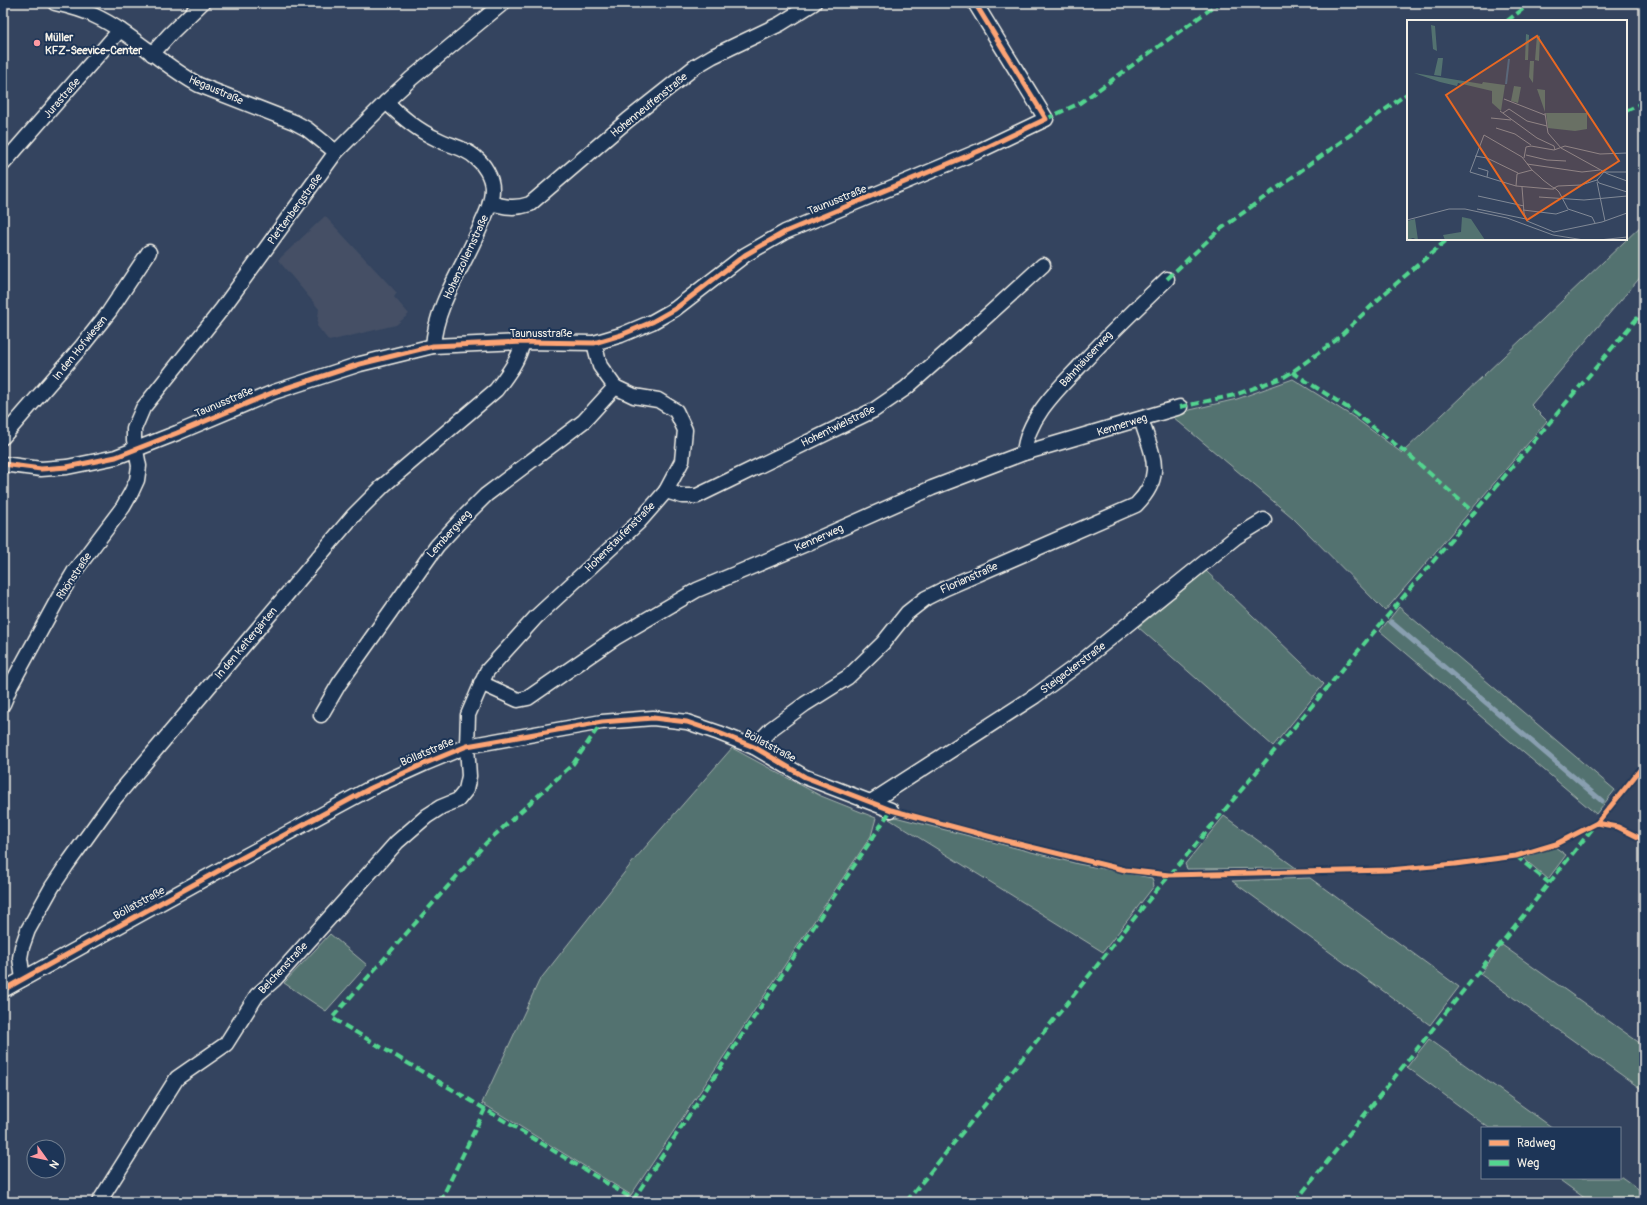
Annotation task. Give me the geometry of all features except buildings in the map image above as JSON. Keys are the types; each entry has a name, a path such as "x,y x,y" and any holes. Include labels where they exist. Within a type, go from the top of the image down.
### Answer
{"street":[{"name":"Hegaustraße","path":"55,3 77,8 94,15 120,30 152,54 199,85 294,122 307,129 336,152"},
{"path":"152,54 202,3"},
{"name":"Plettenbergstraße","path":"136,449 134,429 143,408 222,309 336,152 386,102 503,3"},
{"name":"Hohenneuffenstraße","path":"490,204 508,208 530,204 628,120 696,66 713,56 780,24 814,3"},
{"name":"Taunusstraße","path":"3,464 41,469 67,467 116,457 281,390 360,364 433,346 523,342 594,343 621,335 652,322 675,309 745,255 785,232 972,154 1046,119 974,3"},
{"name":"Jurastraße","path":"3,164 120,30"},
{"name":"Hohenzollernstraße","path":"386,102 405,120 423,132 440,141 452,144 475,157 488,174 492,188 490,204 478,234 440,310 433,335 433,346"},
{"name":"In den Hofwiesen","path":"3,437 63,369 109,312 149,252"},
{"name":"Hohentwielstraße","path":"666,491 682,496 697,496 874,410 912,382 1043,265"},
{"name":"Bahnhäuserweg","path":"1024,453 1025,442 1031,428 1051,397 1105,338 1167,279"},
{"name":"In den Keltergärten","path":"23,980 20,958 28,930 52,887 115,798 354,516 384,485 496,390 519,356 523,342"},
{"name":"Hohenstaufenstraße","path":"467,746 468,715 487,670 536,617 639,522 666,491 682,461 685,430 676,411 658,400 634,396 615,387 600,366 594,343"},
{"name":"Lembergweg","path":"321,715 339,684 408,585 446,536 486,495 584,420 615,387"},
{"name":"Kennerweg","path":"481,683 518,700 528,698 615,638 697,590 806,544 932,488 1024,453 1180,407"},
{"name":"Florianstraße","path":"754,747 771,728 848,676 883,643 907,614 926,598 1136,505 1144,497 1150,487 1154,476 1155,466 1141,419"},
{"name":"Rhönstraße","path":"3,704 11,685 74,572 123,507 131,493 137,480 139,466 136,449"},
{"name":"Steigackerstraße","path":"871,802 1036,696 1082,661 1236,537 1264,520"},
{"name":"Böllatstraße","path":"3,990 371,788 426,762 467,746 602,722 653,718 687,722 754,747 805,777 891,810"},
{"name":"Belchenstraße","path":"99,1202 177,1078 226,1044 257,995 274,980 397,842 436,810 458,800 466,790 469,776 467,746"}],"shaded area":[{"path":"325,216 397,293 394,297 409,314 396,325 329,341 317,326 319,309 278,260"}],"green space":[{"path":"1644,223 1644,273 1531,405 1547,421 1385,611 1292,517 1173,417 1190,410 1237,399 1293,379 1355,418 1402,453"},
{"path":"1206,571 1324,684 1273,746 1138,627"},
{"path":"1399,607 1615,790 1596,814 1380,631"},
{"path":"732,748 821,796 876,818 871,836 631,1195 482,1103 539,981 635,859"},
{"path":"1224,816 1296,868 1187,869 1185,864"},
{"path":"895,817 1078,864 1152,878 1154,886 1103,952 889,819"},
{"path":"1555,847 1566,855 1548,879 1523,858"},
{"path":"1310,878 1459,987 1430,1025 1232,881"},
{"path":"330,934 367,965 326,1011 284,983"},
{"path":"1502,945 1644,1046 1644,1091 1480,974"},
{"path":"1429,1039 1552,1127 1488,1127 1407,1067"},
{"path":"1621,1177 1644,1193 1644,1202 1590,1202 1558,1179 1621,1179"}],"waterway":[{"path":"1391,622 1602,801"}],"marked path":[{"path":"1046,119 1080,103 1219,3"},
{"path":"1508,20 1531,3"},
{"path":"1167,279 1218,231 1407,94"},
{"path":"1627,110 1644,102"},
{"path":"1180,407 1235,395 1284,377 1292,372 1335,341 1384,294 1447,240"},
{"path":"906,1202 1069,1001 1155,892 1644,310"},
{"path":"1292,372 1348,408 1408,454 1474,513"},
{"path":"485,1109 332,1018 486,843 573,764 602,722"},
{"path":"633,1200 891,810 893,810"},
{"path":"1295,1202 1593,828"},
{"path":"1516,856 1549,883"},
{"path":"440,1202 485,1109 636,1201"}],"cycle path":[{"path":"3,464 41,469 67,467 116,457 274,392 360,364 433,346 523,342 594,343 621,335 652,322 675,309 745,255 785,232 979,151 1046,119 975,3"},
{"path":"3,990 371,788 426,763 467,746 602,722 653,718 687,722 754,747 805,777 891,810 999,839 1125,870 1169,875 1389,870 1455,864 1516,856 1556,844 1597,823 1644,765"},
{"path":"1597,823 1618,827 1644,840"}],"place":[{"name":"Müller KFZ-Seevice-Center","path":"37,43"}]}
